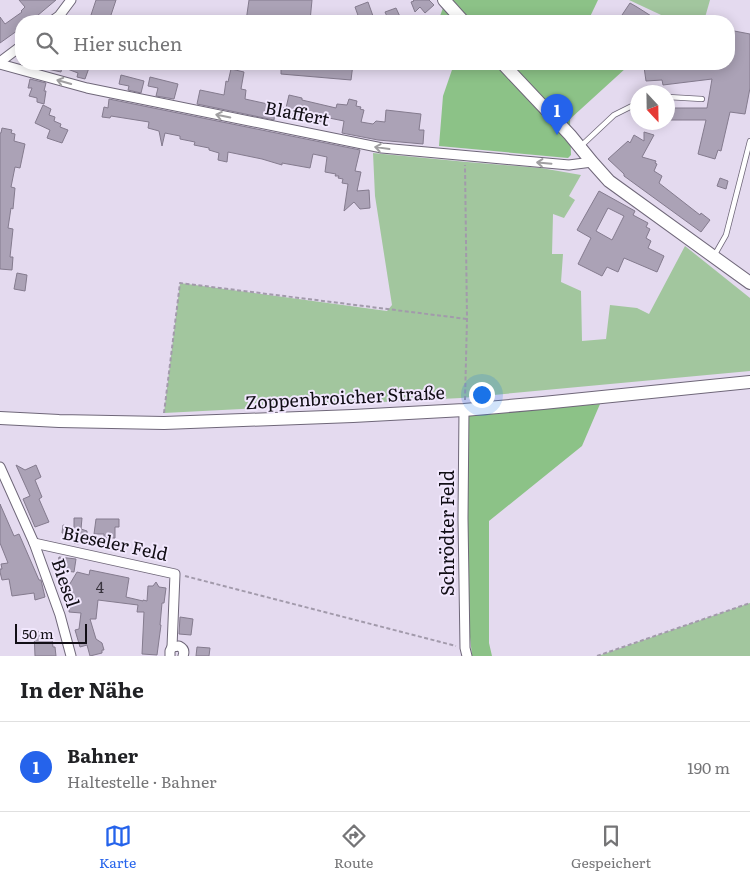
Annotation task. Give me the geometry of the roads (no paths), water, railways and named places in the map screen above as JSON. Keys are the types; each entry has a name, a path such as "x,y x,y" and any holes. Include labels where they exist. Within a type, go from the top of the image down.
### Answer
{"main road":[{"path":"444,0 458,15"},
{"path":"509,70 610,181 750,283"},
{"name":"Zoppenbroicher Straße","path":"0,418 164,423 353,416 464,410 750,382"}],"street":[{"path":"60,15 71,0"},
{"path":"0,63 15,51"},
{"name":"Blaffert","path":"0,63 15,67"},
{"name":"Blaffert","path":"24,70 87,88 382,148 569,165 592,162"},
{"name":"Schrödter Feld","path":"464,410 463,518 466,652"},
{"name":"Biesel","path":"0,467 34,543 60,615 71,656"},
{"name":"Bieseler Feld","path":"34,543 175,574 171,652"},
{"name":"Bieseler Feld","path":"171,652 179,646 184,650 183,656"}],"lane":[{"path":"675,97 702,99"},
{"path":"580,146 614,115 630,107"},
{"path":"714,257 726,235 750,141"}],"place":[{"name":"Bahner","path":"557,135"}]}
